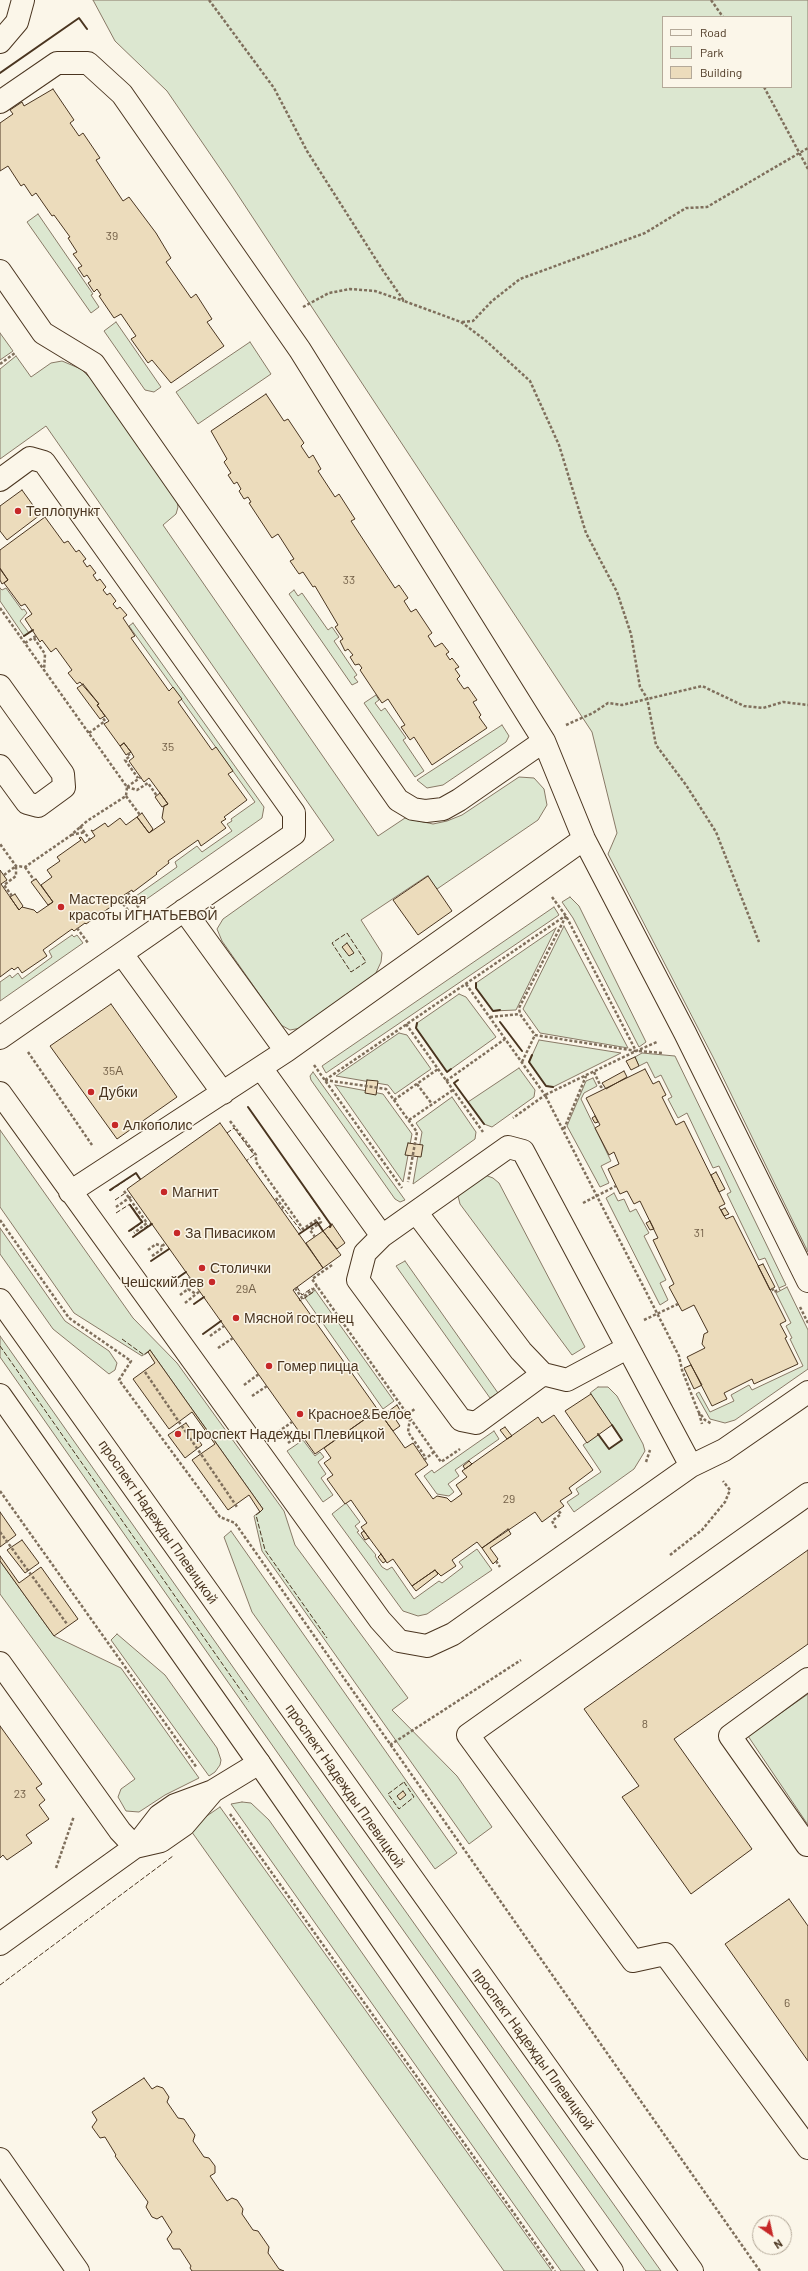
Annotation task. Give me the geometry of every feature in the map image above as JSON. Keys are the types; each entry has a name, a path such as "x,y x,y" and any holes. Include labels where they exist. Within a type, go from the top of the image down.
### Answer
{"main road":[{"path":"0,42 17,22 23,0"},
{"path":"0,102 57,63 88,63 122,94 300,350 544,741 584,839 685,1033 808,1281"},
{"path":"0,271 43,332 94,364 398,800 413,809 426,811 443,808 459,800 544,741"},
{"path":"0,480 30,458 44,462 294,813 294,834 0,1038"},
{"path":"0,686 63,774 64,787 38,806 27,803 0,766"},
{"path":"70,1192 286,1051 584,839"},
{"path":"184,910 286,1051"},
{"path":"122,954 223,1093"},
{"path":"261,1068 382,1236"},
{"path":"0,1093 376,1614 399,1641 427,1646 453,1634 698,1463 724,1450 808,1392"},
{"path":"543,1374 476,1423 461,1420 358,1280 365,1253 382,1236 508,1147 523,1150 627,1348 698,1463"},
{"path":"416,1212 521,1351 543,1374 567,1380 627,1348"},
{"name":"проспект Надежды Плевицкой","path":"0,1300 692,2271"},
{"path":"0,1396 260,1764 612,2271"},
{"path":"808,1494 468,1735 633,1961 665,1954 808,2148"},
{"path":"0,1663 120,1831 135,1847"},
{"path":"807,1845 730,1736 808,1679"},
{"path":"0,1944 135,1847 161,1842 184,1825 213,1791 260,1764"},
{"path":"0,2160 78,2271"}],"path":[{"path":"209,0 274,88 307,151 404,301"},
{"path":"711,0 722,16"},
{"path":"765,88 808,169"},
{"path":"461,322 474,321 492,301 520,279 645,233 686,208 707,207 808,148"},
{"path":"277,319 329,294 350,289 375,291 461,322 485,340 530,381 559,445 586,533 616,592 631,634 640,687 647,698 656,745 686,786 716,832 759,942"},
{"path":"0,364 15,353"},
{"path":"25,644 35,637 45,654 44,671"},
{"path":"544,741 556,729 592,713 608,703 622,705 702,686 744,706 763,708 783,702 808,705"},
{"path":"89,733 105,721 102,717"},
{"path":"128,753 130,756 125,760 140,778 127,787 137,790 148,783 157,796"},
{"path":"126,796 140,815"},
{"path":"80,826 90,840"},
{"path":"70,836 85,832"},
{"path":"4,875 16,866 16,876 4,885 12,896"},
{"path":"25,867 34,880"},
{"path":"536,872 566,916 636,1051"},
{"path":"128,893 140,909"},
{"path":"120,900 131,915"},
{"path":"125,919 146,905"},
{"path":"406,1193 417,1132 409,1120 386,1089 325,1080 566,916"},
{"path":"566,916 519,1008 520,1014 535,1035 636,1051 669,1054"},
{"path":"77,928 89,945"},
{"path":"83,949 95,941"},
{"path":"466,984 546,1095 679,1356 682,1370 698,1411 705,1420 716,1425"},
{"path":"490,1017 520,1014"},
{"path":"406,1024 486,1137"},
{"path":"522,1063 535,1035"},
{"path":"446,1081 505,1040"},
{"path":"510,1120 546,1095 659,1041"},
{"path":"28,1053 92,1146"},
{"path":"394,1100 438,1069"},
{"path":"594,1072 601,1087 604,1085"},
{"path":"563,1129 586,1076"},
{"path":"417,1084 432,1104"},
{"path":"409,1120 453,1090"},
{"path":"224,1116 235,1125 256,1156 256,1162 303,1229 319,1218 321,1222 310,1230 315,1237"},
{"path":"581,1204 616,1186"},
{"path":"122,1187 131,1197 147,1223 127,1238"},
{"path":"121,1204 131,1197"},
{"path":"276,1198 284,1209 282,1210"},
{"path":"0,1220 69,1318 131,1361 119,1380 220,1517 235,1523 760,2271"},
{"path":"150,1258 161,1250 162,1246 166,1243"},
{"path":"151,1248 156,1244 162,1246"},
{"path":"334,1264 312,1279 400,1407 410,1418 408,1432 425,1459 434,1452"},
{"path":"178,1287 190,1278"},
{"path":"295,1288 302,1298 317,1286"},
{"path":"188,1289 196,1294"},
{"path":"187,1300 200,1291"},
{"path":"638,1323 678,1304"},
{"path":"799,1304 808,1323"},
{"path":"207,1338 224,1326"},
{"path":"216,1350 233,1338"},
{"path":"145,1372 237,1507"},
{"path":"239,1389 259,1374"},
{"path":"247,1400 267,1386"},
{"path":"276,1434 292,1422"},
{"path":"284,1445 300,1434"},
{"path":"644,1464 649,1454 649,1445"},
{"path":"665,1559 702,1530 724,1502 730,1490 716,1470 698,1463"},
{"path":"0,1491 555,2271"},
{"path":"554,1532 560,1525"},
{"path":"0,1532 67,1624"},
{"path":"390,1745 525,1658"},
{"path":"56,1870 75,1814"}],"green space":[{"path":"93,0 808,0 808,1252 713,1057 608,854 617,833 592,732 230,183 167,91 115,41"},
{"path":"38,214 93,294 91,295 99,307 91,313 27,222"},
{"path":"116,322 161,387 154,392 145,390 104,331"},
{"path":"0,333 13,351 0,360"},
{"path":"250,342 271,374 198,424 176,392"},
{"path":"16,356 31,377 51,363 62,361 81,369 91,379 177,501 178,507 176,514 163,525 378,836 405,818 433,824 447,821 462,815 519,777 534,778 544,789 547,805 538,820 437,889 427,876 361,920 382,953 381,962 375,975 301,1028 290,1030 281,1025 222,941 217,929 223,919 334,840 46,426 0,459 0,369"},
{"path":"0,588 2,590 6,588 22,610 24,609 27,613 20,621 29,633 24,636 0,601"},
{"path":"294,590 298,596 302,593 328,630 332,627 339,637 334,641 357,675 354,677 358,682 352,685 289,594"},
{"path":"133,623 264,807 262,818 141,903 136,896 177,867 175,862 197,846 202,852 232,831 227,824 232,821 231,819 255,802 129,626"},
{"path":"376,695 379,700 375,703 381,711 385,708 406,738 403,740 424,771 415,777 364,703"},
{"path":"502,725 509,736 506,742 443,785 427,788 417,780"},
{"path":"570,897 579,906 646,1042 639,1047 573,918 562,902"},
{"path":"554,907 559,915 326,1073 322,1066"},
{"path":"564,926 628,1048 540,1033 523,1009"},
{"path":"556,928 516,1010 493,1011 476,988 476,983"},
{"path":"72,935 74,937 77,935 83,943 0,1001 0,982 10,975 12,978 18,973 22,979 52,957 49,951"},
{"path":"459,994 466,997 496,1037 447,1072 416,1028 417,1023"},
{"path":"399,1033 407,1035 431,1069 395,1094 388,1085 336,1076"},
{"path":"539,1040 621,1053 553,1087 546,1086 529,1062"},
{"path":"642,1053 675,1056 786,1285 779,1288 765,1258 759,1260 727,1194 731,1192 719,1166 713,1168 687,1113 678,1118 668,1099 672,1097 661,1075 655,1078 647,1062 639,1066 635,1057"},
{"path":"519,1068 535,1090 534,1097 492,1127 484,1124 468,1102"},
{"path":"313,1072 405,1200 400,1202 395,1199 311,1080 310,1076"},
{"path":"593,1078 597,1086 584,1093 581,1099 611,1161 601,1166 609,1183 600,1187 567,1126 586,1081"},
{"path":"335,1085 383,1094 412,1134 403,1182"},
{"path":"452,1097 476,1132 475,1139 413,1184 422,1132 416,1123"},
{"path":"0,1130 133,1318 177,1363 284,1511 295,1545 408,1698 392,1710 457,1776 492,1827 469,1844 262,1551 254,1516 263,1509 150,1350 142,1356 74,1313 0,1207"},
{"path":"485,1175 493,1178 499,1183 585,1347 572,1355 460,1204 458,1196 462,1190"},
{"path":"614,1193 618,1201 624,1199 630,1212 636,1209 649,1233 644,1236 666,1280 660,1283 668,1300 660,1305 606,1198"},
{"path":"0,1228 65,1321 109,1351 117,1363 115,1370 109,1374 53,1329 0,1254"},
{"path":"405,1261 498,1393 490,1398 396,1266"},
{"path":"787,1287 808,1330 808,1369 735,1420 725,1423 710,1419 696,1394 699,1392 710,1412 734,1401 731,1395 749,1385 752,1390 803,1366 790,1339 792,1338 786,1326 791,1323 776,1293"},
{"path":"315,1290 394,1401 383,1409 305,1298"},
{"path":"0,1336 335,1812 661,2271 646,2271 324,1819 0,1357"},
{"path":"598,1387 608,1387 617,1396 643,1444 645,1451 634,1469 574,1512 567,1502 579,1494 576,1489 601,1472 583,1445 598,1434 609,1449 622,1440 590,1393"},
{"path":"494,1431 499,1439 455,1470 459,1476 448,1484 454,1492 449,1496 437,1494 424,1476 432,1470 434,1473"},
{"path":"303,1440 315,1456 320,1452 324,1457 318,1462 326,1474 321,1478 333,1495 323,1502 287,1451"},
{"path":"346,1503 360,1522 355,1526 359,1531 357,1532 376,1555 375,1556 382,1567 387,1570 392,1567 414,1599 439,1581 442,1583 463,1567 459,1562 477,1549 492,1570 427,1614 418,1616 403,1611 332,1514"},
{"path":"231,1531 457,1853 435,1869 252,1612 224,1537"},
{"path":"0,1561 54,1636 121,1668 199,1778 165,1795 139,1812 126,1811 118,1797 121,1789 135,1779 0,1594"},
{"path":"117,1634 165,1675 217,1748 221,1760 220,1765 215,1772 209,1776 111,1640"},
{"path":"808,1694 808,1825 748,1736"},
{"path":"242,1802 251,1803 269,1820 585,2271 561,2271 231,1804"},
{"path":"220,1807 552,2271 504,2271 189,1828"}],"building":[{"path":"53,89 74,120 70,123 79,136 83,133 100,158 96,160 123,201 129,197 156,233 171,258 166,262 191,298 196,294 212,319 207,322 224,346 171,383 152,360 148,363 131,339 136,336 121,314 114,318 99,296 101,295 97,289 94,292 88,283 91,281 87,275 84,277 78,268 82,266 73,254 77,252 68,238 70,237 54,215 52,216 36,193 32,196 24,184 21,186 8,166 0,171 0,123 13,114 10,110 22,102 24,106"},
{"path":"266,394 284,421 288,419 304,443 301,446 309,458 313,455 321,469 318,471 335,497 339,494 355,519 351,521 395,588 399,585 408,598 404,601 411,612 416,609 432,633 428,636 435,647 442,643 449,652 446,654 450,660 452,658 459,667 455,669 460,676 457,679 464,689 468,687 477,700 473,702 481,715 479,717 487,728 432,765 414,737 410,740 401,727 405,725 388,699 382,703 360,670 362,668 359,664 355,665 350,657 353,655 348,649 345,651 340,641 343,639 335,627 338,625 315,586 313,587 303,572 299,574 290,561 294,559 278,534 272,538 249,503 251,502 248,497 244,499 239,491 241,489 237,482 234,484 228,475 231,473 224,462 227,459 211,431"},
{"name":"Теплопункт","path":"22,490 40,515 7,540 0,531 0,506"},
{"path":"45,517 64,543 68,541 76,552 79,550 86,559 83,561 87,567 90,565 96,573 93,575 97,581 100,579 106,587 103,590 107,595 110,593 116,601 113,604 117,609 120,607 127,615 123,618 135,636 131,638 169,691 173,687 182,699 178,702 212,750 216,747 233,771 228,774 247,800 224,817 226,819 221,822 226,828 201,846 198,840 168,861 169,863 156,873 157,874 133,892 132,890 124,895 125,897 86,924 85,923 74,931 72,929 43,950 47,956 22,973 18,967 14,970 12,968 0,977 0,870 7,880 1,884 19,910 22,907 34,910 37,913 53,902 41,885 52,877 47,870 60,861 57,857 81,840 79,838 81,837 85,843 95,836 91,830 93,831 105,823 108,827 120,818 126,825 137,817 149,833 165,822 162,818 164,806 168,804 149,778 144,782 129,761 134,757 131,752 124,743 120,746 104,724 109,721 97,705 99,704 80,682 77,684 68,673 72,670 56,648 51,652 42,640 40,642 25,619 32,614 25,604 21,606 4,583 8,580 0,568 0,550"},
{"path":"0,569 8,580 2,584 0,580"},
{"path":"83,684 99,704 97,705 105,716 100,719 77,688"},
{"path":"124,743 131,752 126,755 120,746"},
{"path":"160,793 168,804 162,807 155,797"},
{"path":"142,813 153,829 149,833 137,817"},
{"path":"428,876 452,911 418,935 393,900"},
{"path":"36,879 53,902 48,905 31,882"},
{"path":"15,894 23,906 19,910 10,897"},
{"path":"347,943 354,953 349,956 342,947"},
{"path":"111,1004 177,1097 117,1139 50,1046"},
{"path":"635,1057 639,1066 631,1070 626,1061"},
{"path":"645,1069 653,1084 659,1081 666,1095 662,1097 676,1125 684,1121 725,1204 719,1207 726,1219 733,1216 786,1321 780,1324 798,1364 754,1384 752,1379 724,1393 727,1399 712,1406 687,1357 705,1348 702,1344 704,1334 708,1332 694,1305 682,1311 669,1287 674,1284 653,1240 658,1238 640,1201 634,1204 627,1191 620,1194 608,1169 619,1164 614,1152 609,1155 595,1128 600,1125 586,1098"},
{"path":"624,1071 627,1077 606,1089 602,1083"},
{"path":"367,1080 378,1081 376,1095 365,1093"},
{"path":"595,1116 598,1122 595,1123 592,1118"},
{"path":"220,1123 323,1268 293,1290 378,1410 315,1454 127,1189"},
{"path":"408,1143 423,1145 421,1157 405,1155"},
{"path":"716,1172 725,1189 719,1192 711,1175"},
{"path":"725,1208 729,1214 724,1216 721,1210"},
{"path":"650,1221 654,1229 650,1230 646,1223"},
{"path":"332,1224 345,1243 337,1249 323,1231"},
{"path":"323,1231 341,1255 323,1268 306,1243"},
{"path":"763,1264 775,1287 770,1290 758,1266"},
{"path":"150,1350 263,1509 260,1512 249,1495 228,1510 192,1460 215,1444 192,1412 169,1429 133,1379 155,1363 148,1352"},
{"path":"691,1365 702,1385 694,1389 684,1368"},
{"path":"591,1394 612,1425 587,1443 565,1411"},
{"path":"397,1405 401,1412 394,1417 400,1426 393,1431 382,1416"},
{"path":"378,1410 405,1448 413,1443 428,1465 415,1474 433,1499 437,1496 447,1498 451,1502 462,1494 456,1485 467,1477 462,1471 538,1417 542,1423 554,1415 593,1470 569,1488 572,1493 560,1501 564,1506 542,1522 535,1512 482,1548 477,1542 452,1560 456,1566 441,1576 435,1570 412,1586 393,1559 387,1563 361,1527 367,1523 351,1500 345,1504 327,1479 333,1475 324,1463 331,1458 324,1448"},
{"path":"186,1423 202,1445 185,1458 168,1435"},
{"path":"505,1427 512,1436 507,1439 500,1430"},
{"path":"469,1461 472,1464 465,1469 463,1466"},
{"path":"0,1512 16,1535 0,1547"},
{"path":"508,1529 511,1534 490,1548 498,1559 493,1564 482,1548"},
{"path":"364,1531 369,1538 365,1540 361,1533"},
{"path":"22,1540 39,1563 25,1573 7,1550"},
{"path":"808,1550 808,1644 674,1739 752,1849 691,1894 622,1797 639,1786 584,1709"},
{"path":"381,1554 386,1561 383,1563 378,1557"},
{"path":"0,1556 19,1583 41,1567 78,1619 54,1636 0,1561"},
{"path":"435,1570 438,1574 416,1591 412,1586"},
{"path":"0,1726 42,1784 36,1788 45,1800 39,1805 49,1819 26,1835 32,1843 7,1860 3,1855 0,1858"},
{"path":"403,1791 406,1795 400,1800 397,1796"},
{"path":"789,1899 808,1926 808,2061 725,1944"},
{"path":"144,2078 152,2089 157,2086 163,2088 169,2097 167,2102 178,2118 184,2119 195,2135 193,2141 204,2157 209,2158 215,2166 215,2173 210,2176 227,2201 232,2198 237,2200 243,2209 242,2214 253,2230 258,2231 269,2247 268,2253 279,2269 284,2271 192,2271 190,2268 191,2266 180,2249 173,2249 167,2239 172,2232 162,2216 157,2219 152,2217 146,2207 148,2202 115,2156 116,2155 105,2137 100,2138 92,2127 97,2120 92,2112"}],"fence":[{"path":"347,933 366,962 351,972 332,943 347,933"},
{"path":"227,1133 234,1128 254,1155 246,1161"},
{"path":"110,1191 136,1173 140,1179"},
{"path":"306,1190 331,1225 329,1227"},
{"path":"115,1200 124,1194"},
{"path":"116,1213 130,1204 143,1222 129,1232"},
{"path":"285,1210 302,1232"},
{"path":"133,1237 151,1223"},
{"path":"297,1287 302,1295 312,1288"},
{"path":"299,1298 300,1301 315,1291"},
{"path":"122,1339 144,1355 148,1352"},
{"path":"0,1346 249,1702"},
{"path":"260,1512 256,1515 265,1550 327,1638"},
{"path":"404,1782 414,1797 399,1809 388,1794 404,1782"},
{"path":"0,1985 173,1856"}],"wall":[{"path":"0,73 79,18 87,29"},
{"path":"24,636 33,630"},
{"path":"476,983 476,988 493,1011 500,1010"},
{"path":"500,1022 522,1051"},
{"path":"417,1023 416,1028 447,1072 451,1069"},
{"path":"532,1055 529,1062 546,1086 553,1087"},
{"path":"458,1080 454,1083 484,1124"},
{"path":"248,1107 331,1225 330,1227"},
{"path":"110,1190 136,1173 140,1179"},
{"path":"129,1231 142,1222 130,1205"},
{"path":"299,1234 317,1222 323,1231"},
{"path":"133,1237 152,1224"},
{"path":"151,1261 169,1249"},
{"path":"176,1279 186,1272"},
{"path":"194,1304 204,1297"},
{"path":"203,1334 221,1321"},
{"path":"598,1434 609,1449 622,1440 612,1425"}],"place":[{"name":"Теплопункт","path":"18,511"},
{"name":"Мастерская красоты ИГНАТЬЕВОЙ","path":"61,907"},
{"name":"Дубки","path":"91,1092"},
{"name":"Алкополис","path":"115,1125"},
{"name":"Магнит","path":"164,1192"},
{"name":"За Пивасиком","path":"177,1233"},
{"name":"Столички","path":"202,1268"},
{"name":"Чешский лев","path":"212,1282"},
{"name":"Мясной гостинец","path":"236,1318"},
{"name":"Гомер пицца","path":"269,1366"},
{"name":"Красное&Белое","path":"300,1414"},
{"name":"Проспект Надежды Плевицкой","path":"178,1434"}]}
